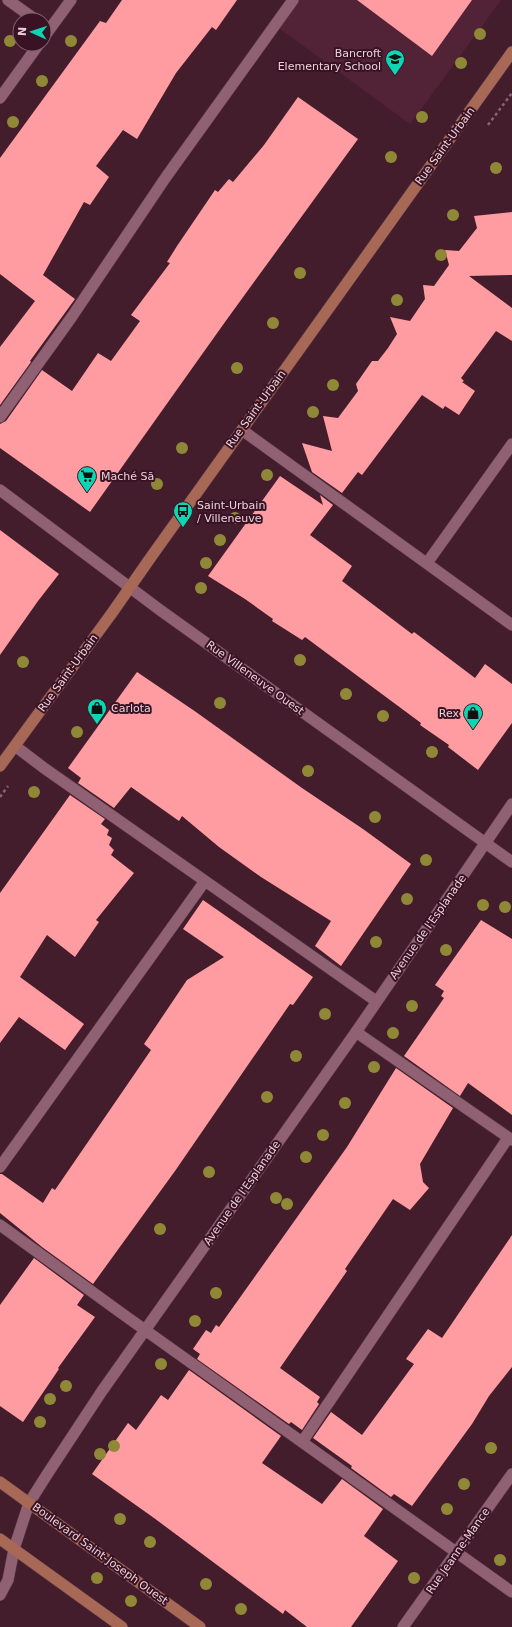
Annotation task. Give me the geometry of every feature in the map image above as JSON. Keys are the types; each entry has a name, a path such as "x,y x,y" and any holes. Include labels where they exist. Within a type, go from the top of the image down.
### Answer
{"main road":[{"name":"Rue Saint-Urbain","path":"0,766 130,587 512,52"},
{"name":"Boulevard Saint-Joseph Ouest","path":"0,1482 200,1627"},
{"path":"0,1539 122,1627"}],"street":[{"path":"8,0 25,12"},
{"path":"52,24 71,0"},
{"path":"0,417 71,318 166,177 293,0"},
{"path":"0,98 33,52"},
{"path":"242,430 512,625"},
{"path":"427,563 512,444"},
{"name":"Rue Villeneuve Ouest","path":"0,490 160,610 512,862"},
{"path":"15,746 44,768 376,1001"},
{"name":"Avenue de l'Esplanade","path":"0,1595 8,1580 14,1549 29,1503 102,1391 356,1032 512,804"},
{"path":"0,1167 205,881"},
{"path":"302,1442 510,1139 356,1032"},
{"path":"0,1225 512,1592"},
{"name":"Rue Jeanne-Mance","path":"403,1627 512,1474"}],"shaded area":[{"name":"Bancroft Elementary School","path":"299,0 501,0 410,124 279,28"}],"building":[{"path":"122,0 237,0 216,30 212,27 176,73 137,139 123,130 96,166 109,177 90,205 84,202 43,275 75,299 0,405 0,347 35,301 0,274 0,158 100,21 106,23"},
{"path":"357,0 472,0 432,56"},
{"path":"298,97 358,139 225,322 90,512 0,448 0,424 6,421 42,370 72,391 98,353 111,361 140,321 131,315 170,263 167,262 215,190 218,192 229,179 233,182 264,145"},
{"path":"512,212 512,275 469,276 512,308 512,341 496,331 461,378 464,381 462,382 475,391 459,415 445,406 443,409 422,395 362,475 358,472 342,493 312,472 302,443 332,451 323,416 338,418 358,391 356,384 372,361 378,361 388,348 397,334 390,317 410,321 425,299 423,285 434,286 449,265 445,250 459,251 477,228 474,216"},
{"path":"280,476 323,505 320,495 333,505 310,535 352,566 342,581 412,634 414,632 475,678 485,664 512,684 512,723 478,770 448,747 449,745 420,725 421,723 305,637 302,640 272,621 273,619 245,599 208,576"},
{"path":"0,530 59,574 0,655"},
{"path":"137,672 411,864 341,966 315,946 331,921 261,877 219,847 182,816 179,821 131,787 114,808 78,783 81,778 68,768"},
{"path":"70,795 105,819 101,824 109,830 107,835 112,838 109,845 114,850 111,855 134,873 96,920 99,922 75,957 47,935 20,977 84,1024 65,1050 19,1017 0,1043 0,893"},
{"path":"203,900 313,977 293,1005 290,1004 175,1171 93,1284 42,1247 0,1213 0,1174 43,1203 52,1188 55,1190 151,1050 144,1044 187,980 224,957 183,929"},
{"path":"481,920 512,939 512,1115 468,1083 460,1096 404,1056 444,998 441,996 444,991 435,985"},
{"path":"396,1068 453,1108 420,1164 423,1182 429,1188 410,1210 393,1199 345,1269 347,1271 280,1368 320,1397 317,1402 319,1404 302,1430 291,1422 289,1424 197,1359 200,1354 193,1349 206,1330 211,1333 216,1325 219,1327 347,1147"},
{"path":"512,1235 512,1367 489,1396 472,1424 412,1506 394,1494 391,1497 313,1438 331,1412 362,1435 414,1364 406,1359 428,1329 442,1338"},
{"path":"34,1258 84,1295 77,1305 95,1317 58,1368 59,1369 23,1422 0,1406 0,1305"},
{"path":"189,1370 281,1436 262,1463 322,1504 342,1479 383,1509 364,1536 398,1561 351,1627 307,1627 285,1610 283,1614 92,1474 128,1423 136,1430 161,1395 168,1400"}],"place":[{"name":"Bancroft Elementary School","path":"395,76"},
{"name":"Maché Sā","path":"87,493"},
{"name":"Saint-Urbain / Villeneuve","path":"183,528"},
{"name":"Carlota","path":"97,725"},
{"name":"Rex","path":"473,730"}]}
